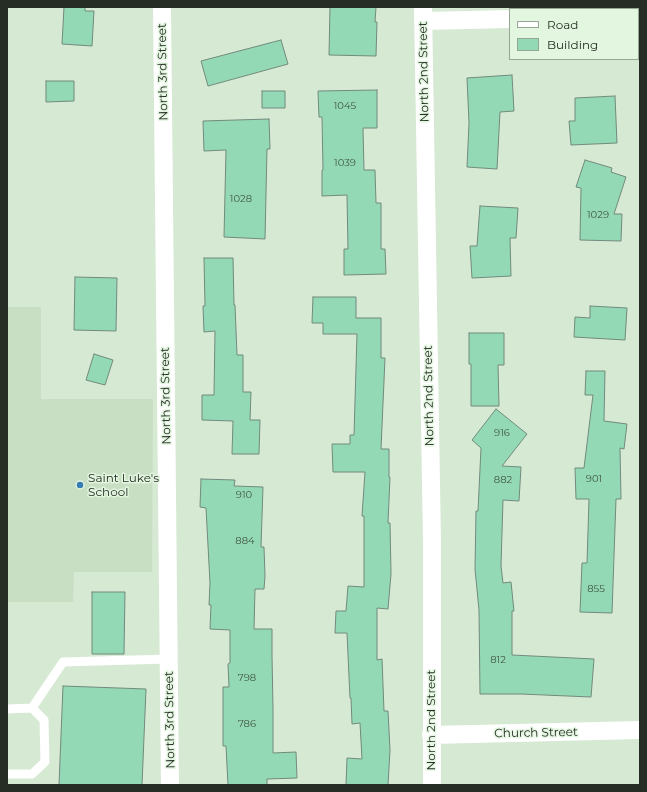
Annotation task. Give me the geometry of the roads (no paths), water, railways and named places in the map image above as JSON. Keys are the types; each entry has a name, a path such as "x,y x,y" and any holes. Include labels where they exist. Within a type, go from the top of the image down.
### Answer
{"street":[{"name":"North 3rd Street","path":"162,7 170,785"},
{"path":"423,14 509,19"},
{"name":"North 2nd Street","path":"423,14 432,542 432,785"},
{"name":"Church Street","path":"431,735 640,730"}],"lane":[{"path":"32,708 63,662 169,659"},
{"path":"7,709 32,708 44,720 45,762 32,774 7,774"}],"place":[{"name":"Saint Luke's School","path":"80,485"}]}
